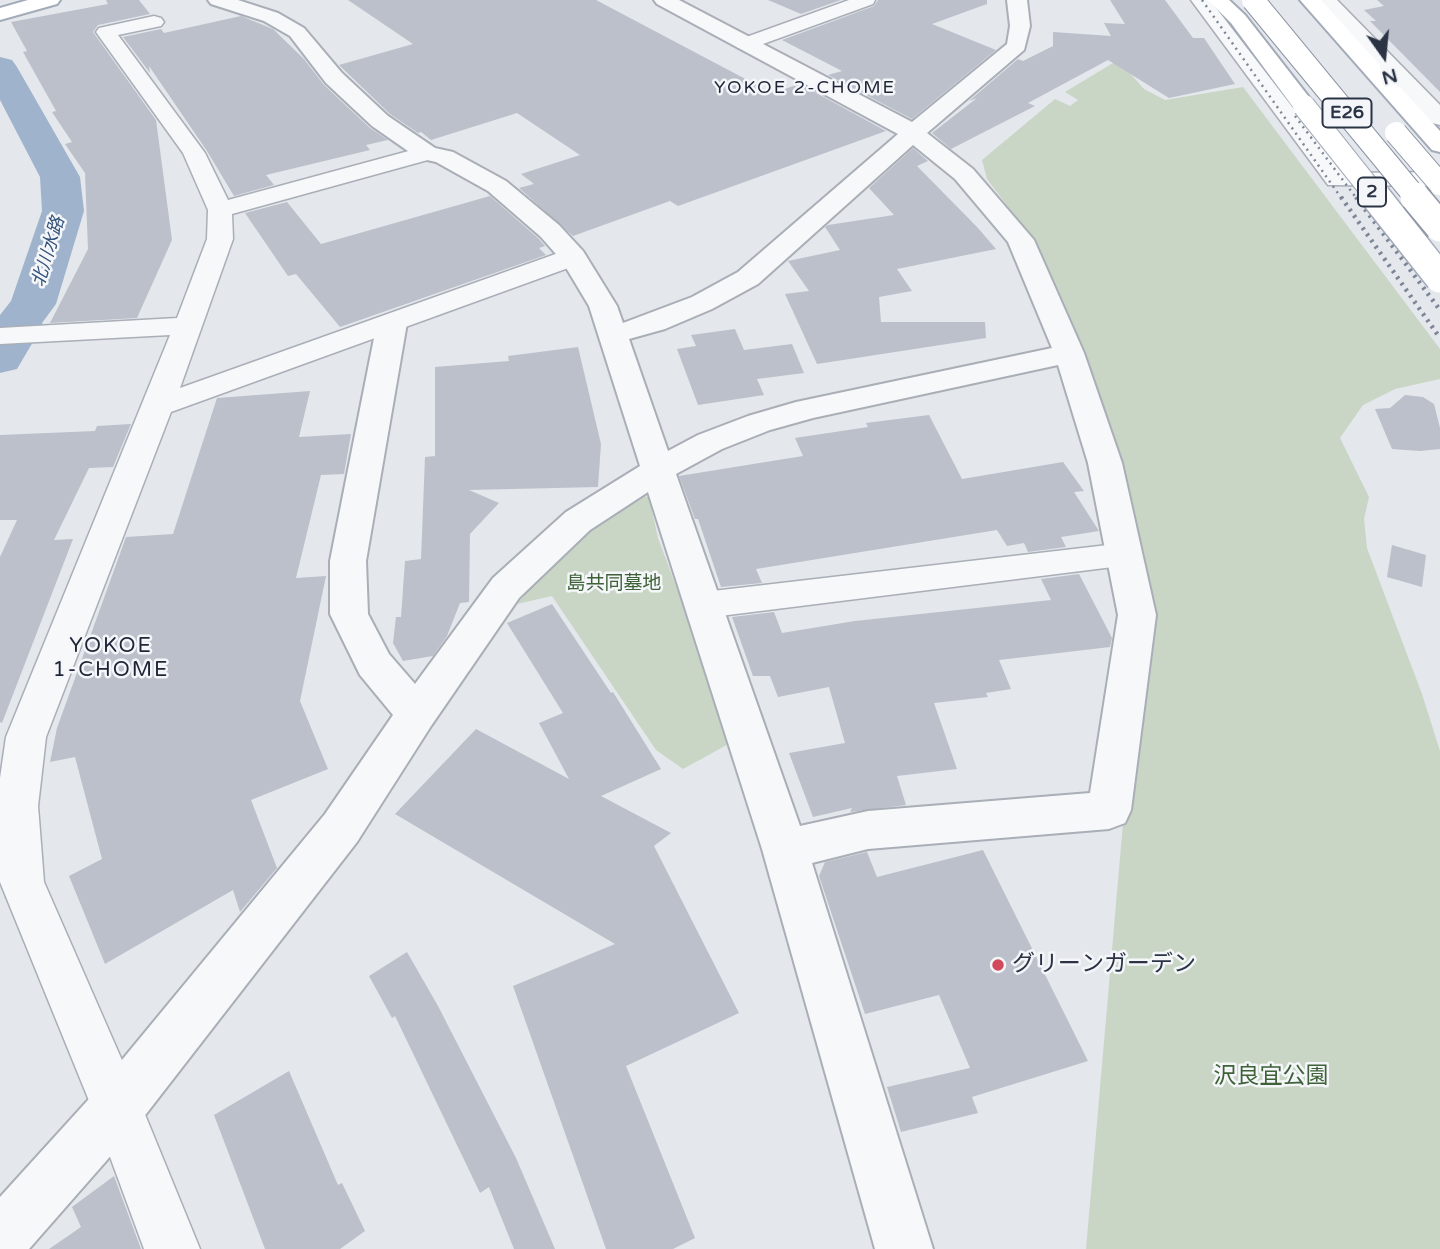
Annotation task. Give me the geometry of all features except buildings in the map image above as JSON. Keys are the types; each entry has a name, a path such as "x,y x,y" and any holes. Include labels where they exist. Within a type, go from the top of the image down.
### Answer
{"main road":[{"path":"3,8 50,0"},
{"name":"2","path":"1218,0 1238,19 1440,278"},
{"name":"E26","path":"1253,0 1440,227"},
{"path":"1280,0 1306,31"},
{"path":"1310,0 1436,132"},
{"name":"E26","path":"1378,112 1440,181"}],"street":[{"path":"218,0 271,17 297,32 334,78 380,121 427,153 443,157 497,186 550,231 573,257 603,306 615,334 785,849 904,1249"},
{"path":"664,0 879,112 913,133 964,174 1021,240 1069,353 1105,463 1137,615 1109,810 868,830 785,849"},
{"path":"744,44 866,0"},
{"path":"615,334 655,323 702,303 748,278 1017,46 1020,26 1017,0"},
{"path":"1200,0 1336,180 1440,181"},
{"path":"1327,0 1436,132"},
{"path":"154,22 106,32 194,153 220,210 220,239 158,406 26,737 17,806 22,882 117,1108 172,1249"},
{"path":"220,210 427,153"},
{"path":"158,406 573,257"},
{"path":"392,323 348,561 349,614 374,664 416,714"},
{"path":"0,336 187,326"},
{"path":"0,1239 117,1108 341,828 416,714 506,588 578,521 658,470 710,442 807,409 1069,353"},
{"path":"704,605 1125,555"}],"green space":[{"name":"沢良宜公園","path":"1118,60 1144,89 1165,100 1243,87 1440,349 1440,379 1395,389 1363,405 1340,438 1369,497 1364,519 1367,548 1422,694 1440,751 1440,1249 1086,1249 1123,823 1153,615 1144,553 1122,466 1086,356 1031,237 987,179 982,160 1055,99 1070,106 1078,100 1065,92"},
{"name":"島共同墓地","path":"634,495 649,497 658,538 734,741 683,769 656,750 552,596 517,604 562,552"}],"waterway":[{"name":"北川水路","path":"0,67 60,177 63,211 33,304 18,323 20,325 0,359"}],"railway":[{"path":"1202,0 1342,199"},
{"path":"1295,116 1357,199"},
{"path":"1341,197 1440,338"},
{"path":"1356,197 1440,310"}],"place":[{"name":"グリーンガーデン","path":"998,965"}],"district":[{"name":"YOKOE 2-CHOME","path":"805,88"},
{"name":"YOKOE 1-CHOME","path":"111,658"}]}
